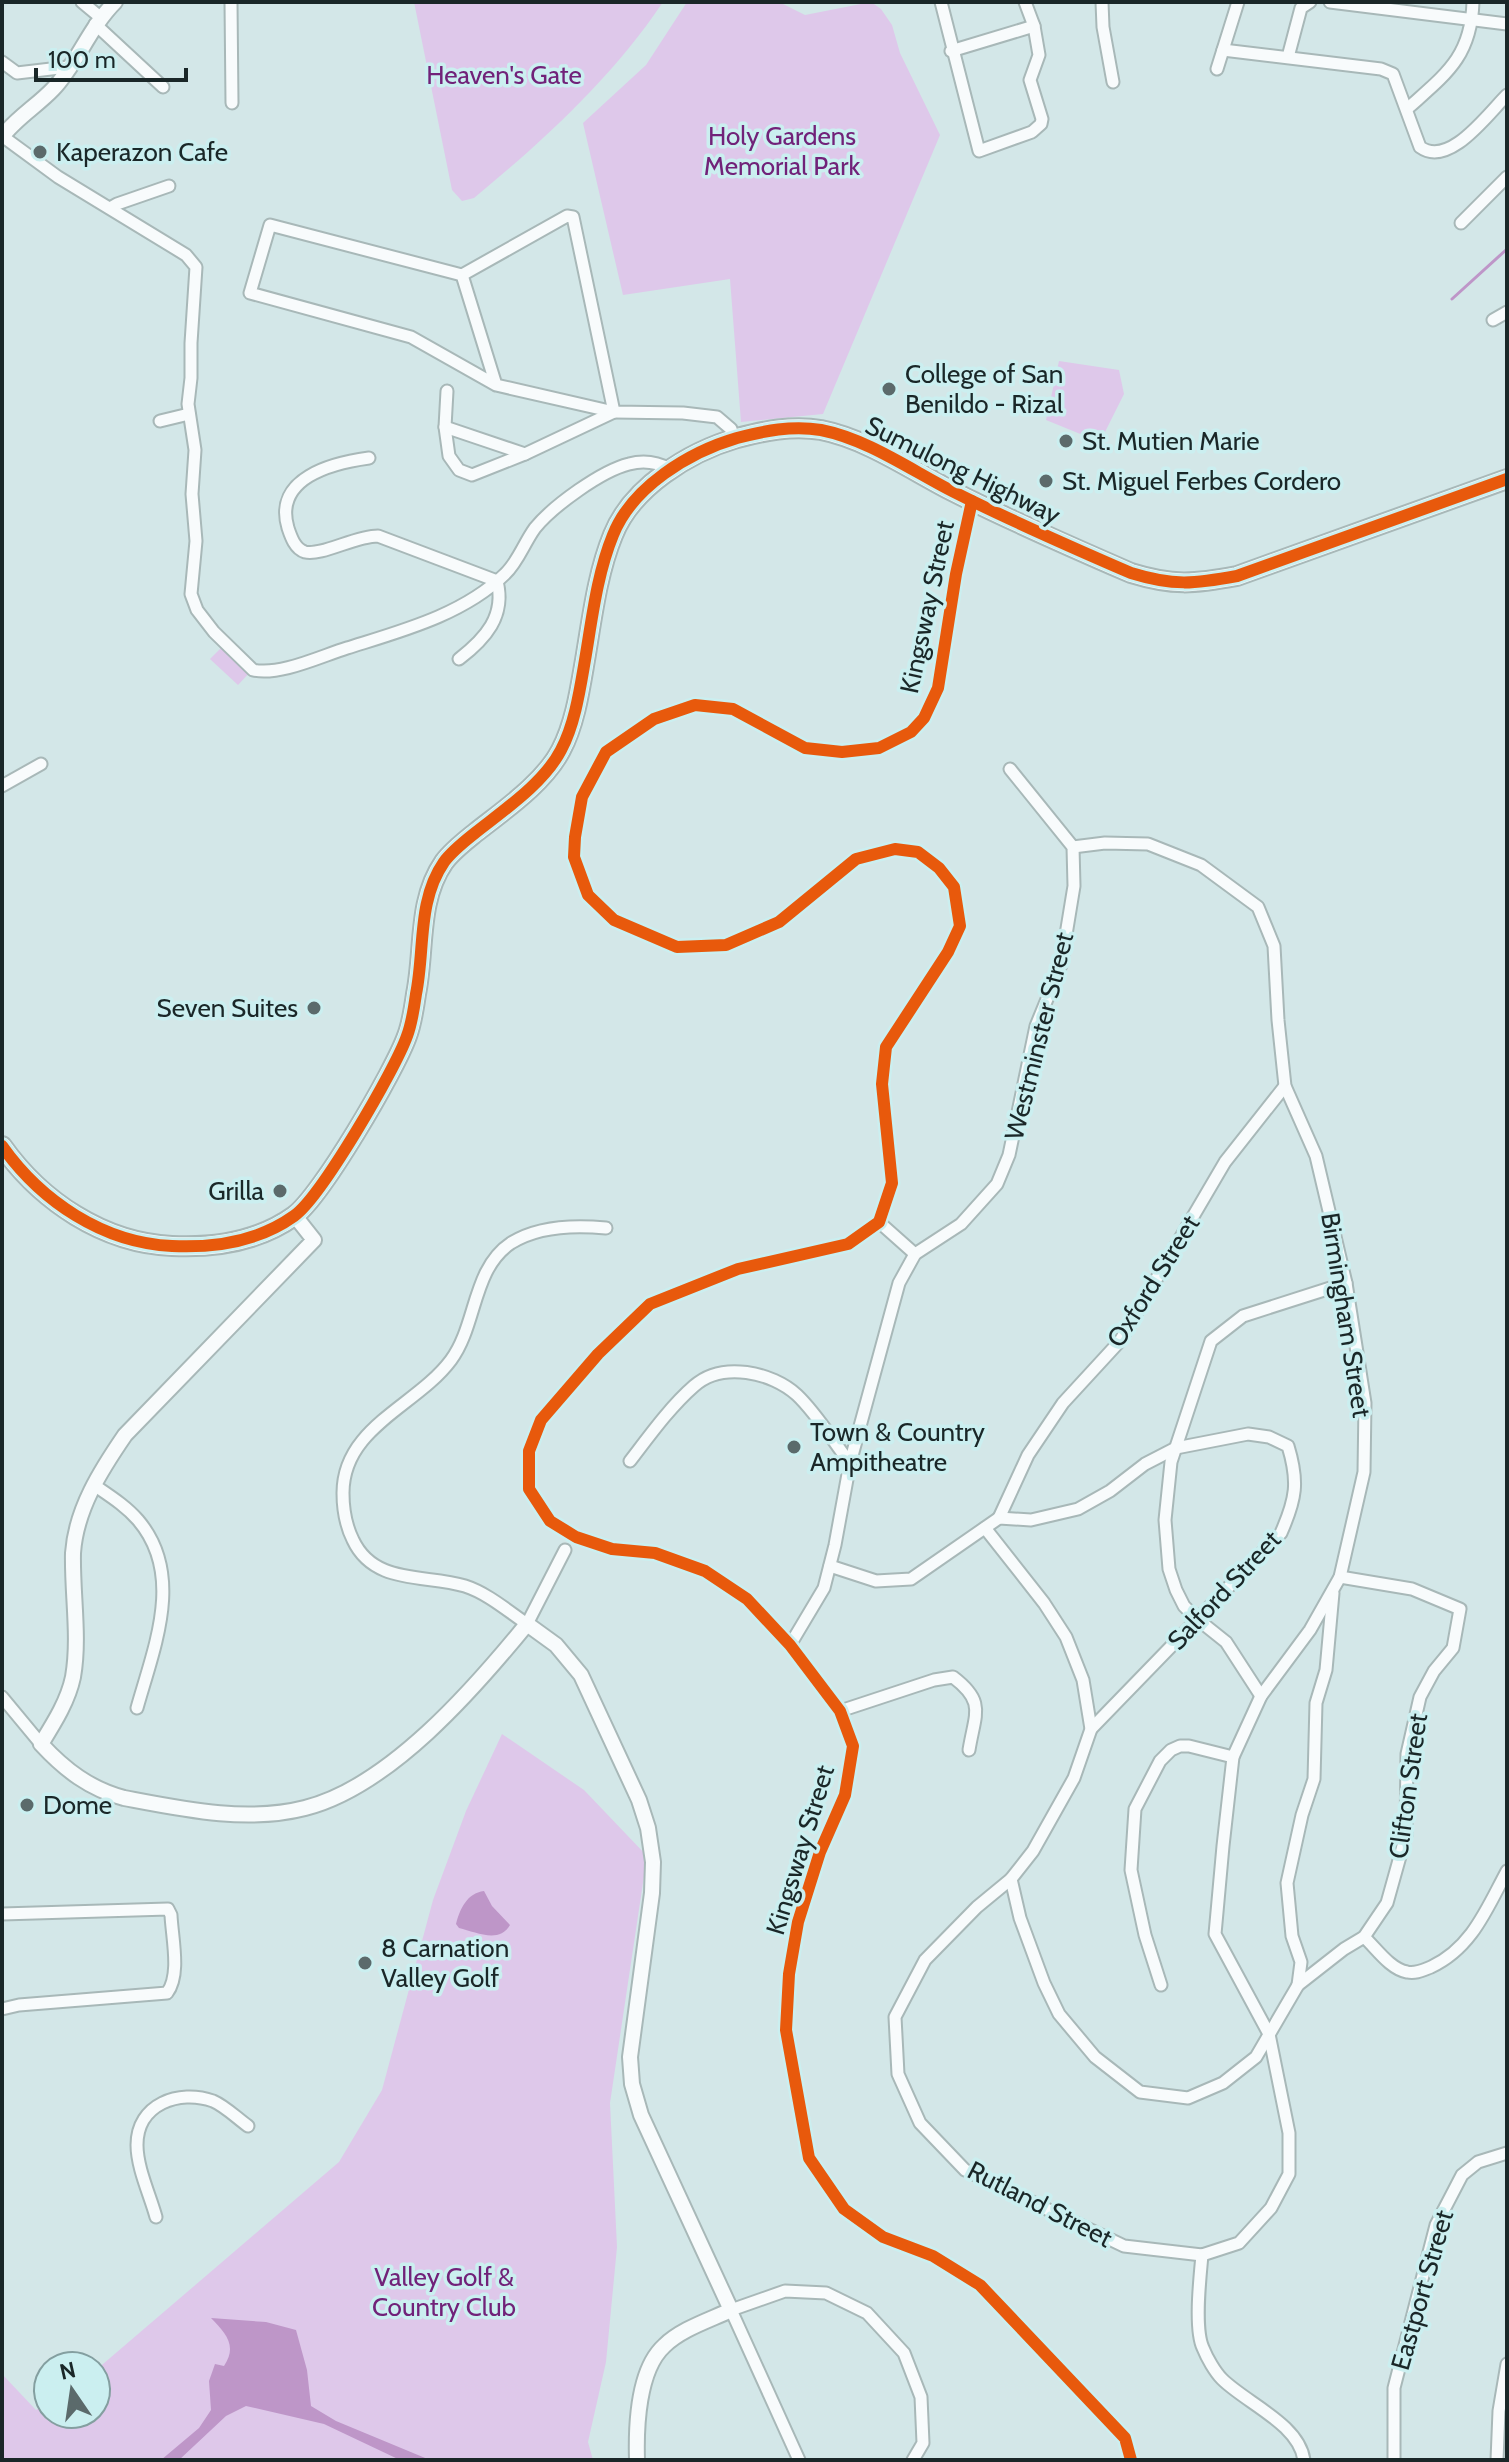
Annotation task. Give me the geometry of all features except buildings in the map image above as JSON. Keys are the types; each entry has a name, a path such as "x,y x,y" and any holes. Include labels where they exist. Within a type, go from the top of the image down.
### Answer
{"main road":[{"name":"Sumulong Highway","path":"2,1146 20,1170 60,1205 101,1230 137,1242 192,1247 229,1243 258,1235 295,1216 318,1189 374,1102 407,1036 418,989 420,941 428,899 444,862 529,790 561,751 579,697 601,577 614,532 650,483 670,469 734,439 796,427 825,431 874,451 972,501 1131,573 1155,580 1190,584 1237,576 1507,479"}],"street":[{"path":"82,2 163,87"},
{"path":"115,2 97,21 54,88 2,136 58,177 186,255 196,267 189,414 195,450 192,494 196,541 191,586 193,604 214,632 248,667 261,671 282,668 404,631 455,608 497,581 513,565 523,545 542,520 605,474 639,462 653,462 670,469"},
{"path":"231,2 232,103"},
{"path":"941,2 951,51 979,151 1032,132 1041,124 1030,80 1039,55 1034,26 1025,2"},
{"path":"1102,2 1103,27 1113,82"},
{"path":"1217,69 1238,2"},
{"path":"1288,57 1301,8 1310,2"},
{"path":"1330,2 1507,24"},
{"path":"1408,108 1459,59 1472,21 1473,2"},
{"path":"951,51 1034,26"},
{"path":"1223,50 1381,69 1393,74 1420,147 1435,154 1449,151 1507,95"},
{"path":"2,62 17,73 68,67"},
{"path":"1461,223 1507,177"},
{"path":"110,208 169,186"},
{"path":"614,412 573,217 567,216 462,275 270,225 250,293 411,337 496,385 614,412 717,417 731,429 734,439"},
{"path":"462,275 496,385"},
{"path":"1493,320 1507,312"},
{"path":"447,391 445,427 449,456 459,470 472,475 614,412"},
{"path":"160,421 189,414"},
{"path":"445,427 525,454"},
{"path":"369,458 325,468 292,490 285,514 292,540 298,548 314,552 358,538 378,536 497,581"},
{"name":"Kingsway Street","path":"972,501 956,574 938,688 924,718 911,732 879,748 842,752 805,748 733,709 695,705 654,719 606,752 582,797 574,857 588,895 614,920 677,947 726,945 779,922 856,859 895,849 918,852 939,868 954,887 960,926 948,952 886,1047 882,1084 892,1183 879,1222 848,1244 738,1269 650,1304 598,1354 541,1420 529,1451 529,1489 550,1521 576,1537 612,1549 655,1553 705,1571 747,1599 790,1645 840,1711 853,1746 845,1795 820,1852 802,1908 789,1974 786,2030 809,2158 844,2209 883,2237 933,2256 980,2285 1125,2438 1131,2460"},
{"path":"459,659 484,637 495,621 501,597 497,581"},
{"path":"2,786 41,764"},
{"path":"1010,769 1073,847"},
{"name":"Birmingham Street","path":"1073,847 1105,843 1148,844 1201,865 1258,907 1274,946 1285,1086 1316,1156 1346,1283 1365,1403 1364,1472 1340,1577 1310,1630 1261,1696 1233,1757 1215,1934 1269,2034"},
{"name":"Westminster Street","path":"915,1254 961,1224 997,1184 1009,1155 1036,1026 1061,965 1074,886 1073,847"},
{"name":"Oxford Street","path":"999,1518 1028,1455 1063,1403 1120,1341 1225,1162 1285,1086"},
{"path":"41,1744 55,1723 72,1680 76,1656 72,1577 74,1538 94,1485 125,1435 314,1240 295,1216"},
{"path":"790,1645 824,1588 850,1463 899,1283 915,1254 879,1222"},
{"path":"606,1228 582,1226 526,1235 497,1255 483,1278 465,1337 450,1362 369,1432 352,1454 343,1479 345,1511 353,1541 363,1557 377,1569 468,1587 556,1645 581,1675 639,1800 648,1828 653,1862 652,1893 630,2057 632,2084 641,2115 799,2460"},
{"path":"1261,1696 1226,1642 1184,1606 1169,1569 1166,1496 1176,1448 1211,1341 1243,1316 1346,1283"},
{"path":"630,1461 697,1383 731,1372 745,1371 771,1379 797,1395 850,1463"},
{"name":"Salford Street","path":"999,1518 1031,1520 1078,1509 1110,1491 1145,1464 1176,1448 1248,1434 1269,1437 1288,1446 1296,1484 1291,1509 1281,1533 1091,1729"},
{"path":"94,1485 136,1518 155,1544 161,1561 163,1605 137,1708"},
{"path":"830,1566 876,1581 911,1579 999,1518"},
{"name":"Rutland Street","path":"985,1528 1044,1603 1066,1637 1083,1680 1091,1729 1074,1778 1054,1817 1011,1879 977,1907 925,1960 895,2017 898,2074 920,2123 965,2170 1124,2246 1202,2255"},
{"path":"2,1697 41,1744 76,1776 110,1795 217,1812 278,1813 306,1808 373,1776 483,1677 527,1624 565,1550"},
{"name":"Clifton Street","path":"1011,1879 1032,1954 1059,2014 1095,2057 1140,2092 1188,2098 1223,2083 1256,2057 1298,1985 1364,1937 1387,1903 1406,1835 1407,1754 1420,1697 1434,1671 1453,1648 1460,1609 1412,1589 1340,1577"},
{"path":"1298,1985 1301,1962 1292,1936 1287,1883 1302,1815 1314,1779 1316,1703 1326,1670 1333,1590"},
{"path":"840,1711 934,1680 953,1677 970,1690 977,1706 969,1750"},
{"path":"1161,1985 1145,1935 1131,1870 1135,1809 1160,1761 1171,1750 1189,1746 1233,1757"},
{"path":"1364,1937 1396,1968 1419,1972 1436,1964 1470,1937 1507,1871"},
{"path":"2,1914 168,1909 174,1963 173,1985 167,1993 2,2009"},
{"path":"1269,2034 1289,2133 1289,2174 1271,2208 1239,2243 1202,2255 1199,2297 1201,2345 1222,2379 1265,2411 1297,2441 1304,2460"},
{"path":"156,2217 136,2149 137,2134 146,2115 163,2101 185,2096 215,2102 248,2126"},
{"name":"Eastport Street","path":"1394,2460 1394,2388 1436,2225 1462,2175 1478,2162 1507,2153"},
{"path":"637,2460 636,2419 647,2374 663,2346 731,2310 785,2291 826,2293 867,2313 904,2353 921,2397 923,2443 913,2460"},
{"path":"1497,2460 1499,2411 1507,2364"}],"green space":[{"name":"Heaven's Gate","path":"414,2 663,2 622,57 576,107 474,198 462,201 452,190"},
{"name":"Holy Gardens Memorial Park","path":"687,2 779,2 805,15 871,2 881,9 892,25 900,53 940,135 823,414 741,422 730,279 623,295 583,123 646,65"},
{"path":"1059,361 1119,370 1124,394 1100,442 1046,420"},
{"path":"223,646 251,671 238,685 210,659"},
{"name":"Valley Golf & Country Club","path":"502,1734 584,1790 647,1856 610,2103 617,2247 606,2362 588,2442 593,2460 2,2460 2,2374 32,2406 32,2430 112,2430 112,2356 339,2162 382,2090 433,1900 466,1811"}],"shaded area":[{"path":"484,1891 492,1906 510,1925 500,1934 480,1934 459,1928 456,1924 469,1898"},
{"path":"211,2318 266,2322 296,2330 307,2370 311,2406 336,2421 430,2460 400,2460 324,2424 246,2406 226,2416 179,2460 161,2460 199,2428 211,2410 209,2381 215,2364 224,2366 230,2346 225,2334"}],"waterway":[{"path":"1452,299 1507,249"}],"cycle path":[{"path":"2,1146 35,1184 76,1216 98,1228 146,1243 172,1246 220,1244 266,1232 294,1216 321,1185 356,1132 400,1053 413,1015 423,926 435,877 455,850 544,774 566,740 579,694 603,565 622,518 648,487 700,452 737,438 778,430 799,428 838,434 872,448 996,513 1131,573 1184,582 1237,576 1507,479"},
{"path":"972,501 956,574 938,688 924,718 911,732 879,748 842,752 805,748 733,709 695,705 654,719 606,752 582,797 574,857 588,895 614,920 677,947 726,945 779,922 856,859 895,849 918,852 939,868 954,887 960,926 948,952 886,1047 882,1084 892,1183 879,1222 848,1244 738,1269 650,1304 598,1354 541,1420 529,1451 529,1489 550,1521 576,1537 612,1549 655,1553 705,1571 747,1599 790,1645 840,1711 853,1746 845,1795 820,1852 798,1922 789,1974 786,2030 809,2158 844,2209 883,2237 933,2256 980,2285 1125,2438 1131,2460"}],"place":[{"name":"Kaperazon Cafe","path":"40,152"},
{"name":"College of San Benildo - Rizal","path":"889,389"},
{"name":"St. Mutien Marie","path":"1066,441"},
{"name":"St. Miguel Ferbes Cordero","path":"1046,481"},
{"name":"Seven Suites","path":"314,1008"},
{"name":"Grilla","path":"280,1191"},
{"name":"Town & Country Ampitheatre","path":"794,1447"},
{"name":"Dome","path":"27,1805"},
{"name":"8 Carnation Valley Golf","path":"365,1963"}]}
